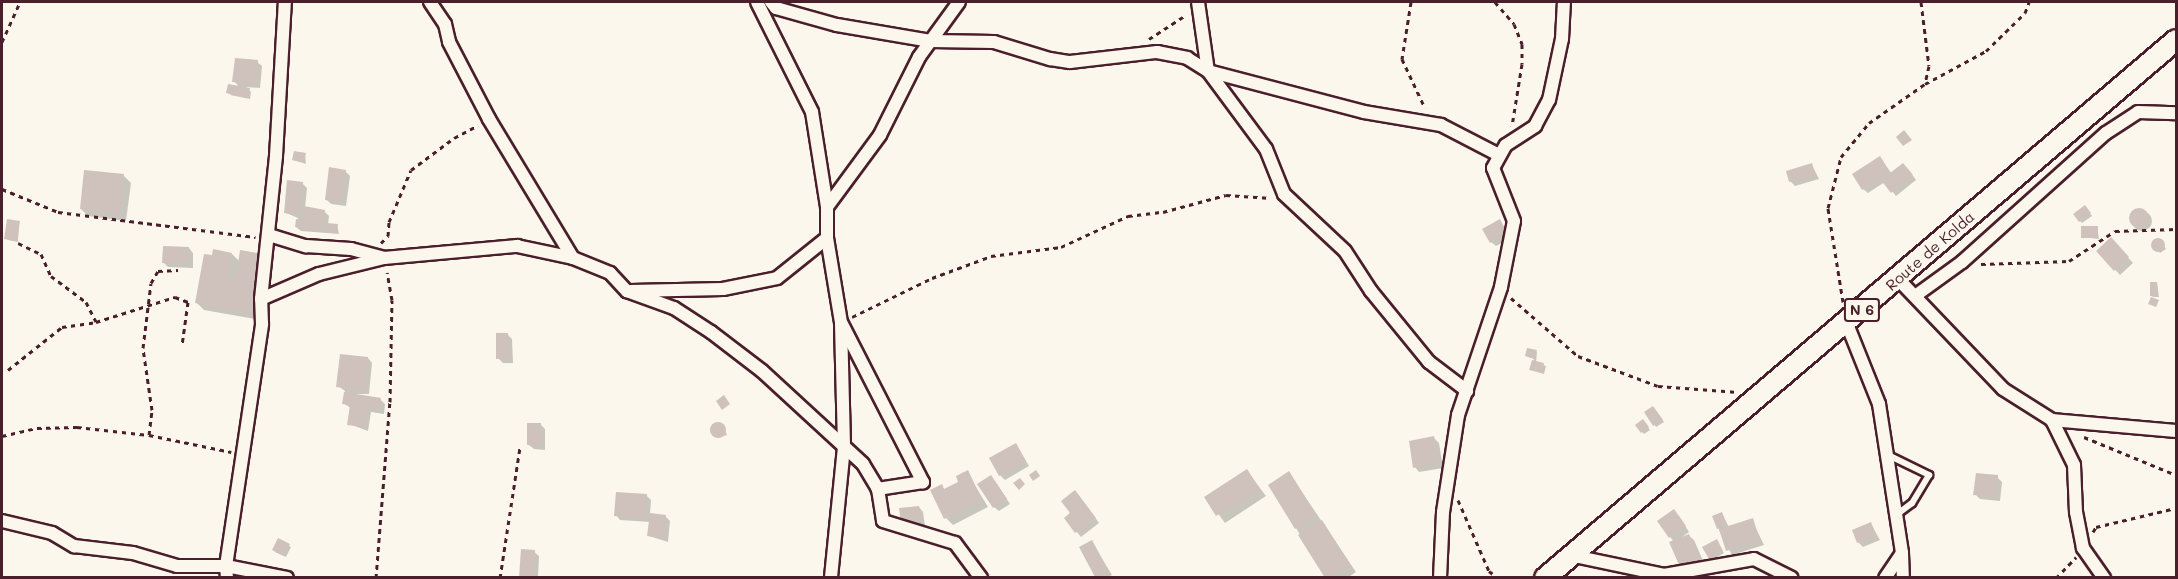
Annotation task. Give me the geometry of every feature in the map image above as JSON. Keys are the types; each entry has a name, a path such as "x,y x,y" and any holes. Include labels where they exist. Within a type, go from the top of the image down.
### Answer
{"main road":[{"name":"Route de Kolda","path":"1545,578 1575,556 2176,40"}],"street":[{"path":"226,572 262,324 261,299 269,235 285,2"},
{"path":"430,2 445,24 449,42 489,119 573,258"},
{"path":"757,2 812,112 827,207 828,238 841,323 844,447 831,578"},
{"path":"771,2 776,8 837,25 931,41 994,42 1070,62 1157,52 1187,58 1208,71 1364,112 1441,125 1502,150"},
{"path":"827,207 880,135 931,41 959,2"},
{"path":"1440,578 1449,479 1458,415 1501,287 1514,221 1493,168 1502,150 1535,126 1548,100 1562,39 1564,2"},
{"path":"1198,3 1208,71 1266,148 1284,194 1346,251 1371,291 1430,362 1467,391"},
{"path":"1915,296 1962,262 2106,133 2138,112 2176,113"},
{"path":"269,235 306,246 367,252 384,258"},
{"path":"627,291 723,289 777,278 828,238"},
{"path":"261,299 319,274 384,258 517,246 573,258 610,273 627,291 674,308 711,332 762,371 863,464 878,489 882,520 955,543 981,578"},
{"path":"1898,279 2004,389 2052,420 2176,431"},
{"path":"841,323 923,482 878,489"},
{"path":"1847,324 1879,404 1902,553 1903,578"},
{"path":"2052,420 2074,465 2076,512 2083,548 2104,578"},
{"path":"2,521 52,533 74,546 133,553 177,566 286,578"},
{"path":"1885,578 1902,553"},
{"path":"1575,556 1664,575 1754,559 1792,578"}],"lane":[{"path":"1887,455 1929,475 1912,503 1896,515"}],"path":[{"path":"2,42 20,2"},
{"path":"1412,2 1402,59 1421,103 1441,125"},
{"path":"1496,2 1514,24 1521,44 1514,118 1502,150"},
{"path":"1921,2 1929,66 1925,84"},
{"path":"1847,324 1828,208 1841,157 1869,123 1925,84 1986,51 2025,13 2029,2"},
{"path":"1144,41 1173,27 1198,3"},
{"path":"367,252 388,236 392,215 411,170 454,138 489,119"},
{"path":"2,189 58,212 254,237 269,235"},
{"path":"841,323 932,278 1010,251 1061,247 1128,216 1226,195 1262,199 1284,194"},
{"path":"1962,262 1997,266 2069,261 2115,231 2176,229"},
{"path":"18,243 40,254 51,276 90,307 96,322"},
{"path":"376,578 390,402 392,300 384,258"},
{"path":"149,435 152,410 143,348 150,307 151,284 158,271 178,270"},
{"path":"1501,287 1578,356 1658,386 1764,394"},
{"path":"8,370 62,327 96,322 129,309 150,307 175,297 188,302 182,345"},
{"path":"2,436 37,428 77,427 149,435 242,454"},
{"path":"2082,435 2176,475"},
{"path":"500,578 520,447"},
{"path":"1449,479 1489,571 1498,578"},
{"path":"2056,578 2083,548 2096,526 2176,508"}],"building":[{"path":"235,58 258,60 256,84 232,82"},
{"path":"228,84 250,88 248,98 226,93"},
{"path":"1904,130 1912,140 1903,146 1896,137"},
{"path":"294,151 306,153 304,163 292,160"},
{"path":"1880,156 1890,172 1862,190 1852,174"},
{"path":"1812,163 1815,174 1789,182 1786,171"},
{"path":"1903,163 1913,175 1891,193 1881,180"},
{"path":"329,167 346,170 341,202 325,200"},
{"path":"84,170 124,174 120,214 80,209"},
{"path":"287,180 303,182 300,215 284,213"},
{"path":"2085,205 2091,213 2079,222 2073,214"},
{"path":"304,206 325,210 322,231 295,227 296,219 302,220"},
{"path":"2139,208 2146,211 2149,218 2146,225 2139,228 2132,225 2129,218 2132,211"},
{"path":"7,219 20,221 17,241 4,239"},
{"path":"1500,219 1507,233 1490,243 1482,229"},
{"path":"327,223 338,224 337,233 326,232"},
{"path":"2081,226 2098,226 2098,238 2081,238"},
{"path":"2111,237 2129,257 2114,271 2096,251"},
{"path":"2158,238 2163,240 2165,245 2163,250 2158,252 2153,250 2151,245 2153,240"},
{"path":"163,246 189,247 188,264 162,263"},
{"path":"213,249 232,253 228,276 254,281 248,313 195,303 204,254 212,255"},
{"path":"240,250 263,254 258,281 236,277"},
{"path":"2150,282 2157,282 2158,296 2150,296"},
{"path":"2151,297 2159,300 2156,307 2148,304"},
{"path":"496,333 508,333 509,358 496,359"},
{"path":"1527,348 1537,350 1535,359 1525,356"},
{"path":"340,354 368,357 365,390 336,387"},
{"path":"1532,360 1544,363 1542,373 1529,370"},
{"path":"344,392 381,398 379,410 367,408 364,427 347,425 350,405 342,404"},
{"path":"724,395 730,404 722,410 716,401"},
{"path":"1653,406 1663,420 1653,426 1644,412"},
{"path":"1643,419 1649,427 1641,433 1635,425"},
{"path":"715,422 721,422 726,430 724,436 715,438 710,433 710,427"},
{"path":"527,423 541,423 541,446 527,445"},
{"path":"1434,436 1439,463 1413,468 1409,441"},
{"path":"1016,443 1026,461 999,476 989,458"},
{"path":"1247,469 1260,489 1216,516 1204,497"},
{"path":"968,470 982,500 944,519 930,490 942,484 944,489 958,482 956,476"},
{"path":"1036,470 1040,476 1033,481 1029,475"},
{"path":"1289,471 1317,516 1295,529 1268,485"},
{"path":"1976,473 1998,475 1996,497 1973,495"},
{"path":"991,475 1007,499 993,508 977,484"},
{"path":"1020,478 1025,484 1019,490 1013,483"},
{"path":"1075,490 1096,518 1075,533 1064,518 1070,513 1061,501"},
{"path":"616,492 647,494 645,518 614,516"},
{"path":"919,506 921,522 901,524 899,508"},
{"path":"1674,509 1686,526 1669,538 1657,521"},
{"path":"1722,512 1727,524 1717,529 1712,516"},
{"path":"650,513 666,515 664,538 647,536"},
{"path":"1753,518 1760,541 1726,551 1719,529"},
{"path":"1322,520 1350,564 1329,578 1325,578 1298,535"},
{"path":"1871,522 1876,535 1857,543 1852,530"},
{"path":"1689,534 1700,558 1680,567 1669,542"},
{"path":"278,538 290,544 284,556 272,550"},
{"path":"1717,539 1723,551 1709,559 1702,547"},
{"path":"1092,540 1108,570 1095,577 1079,547"},
{"path":"521,549 535,550 533,578 519,578"}]}
